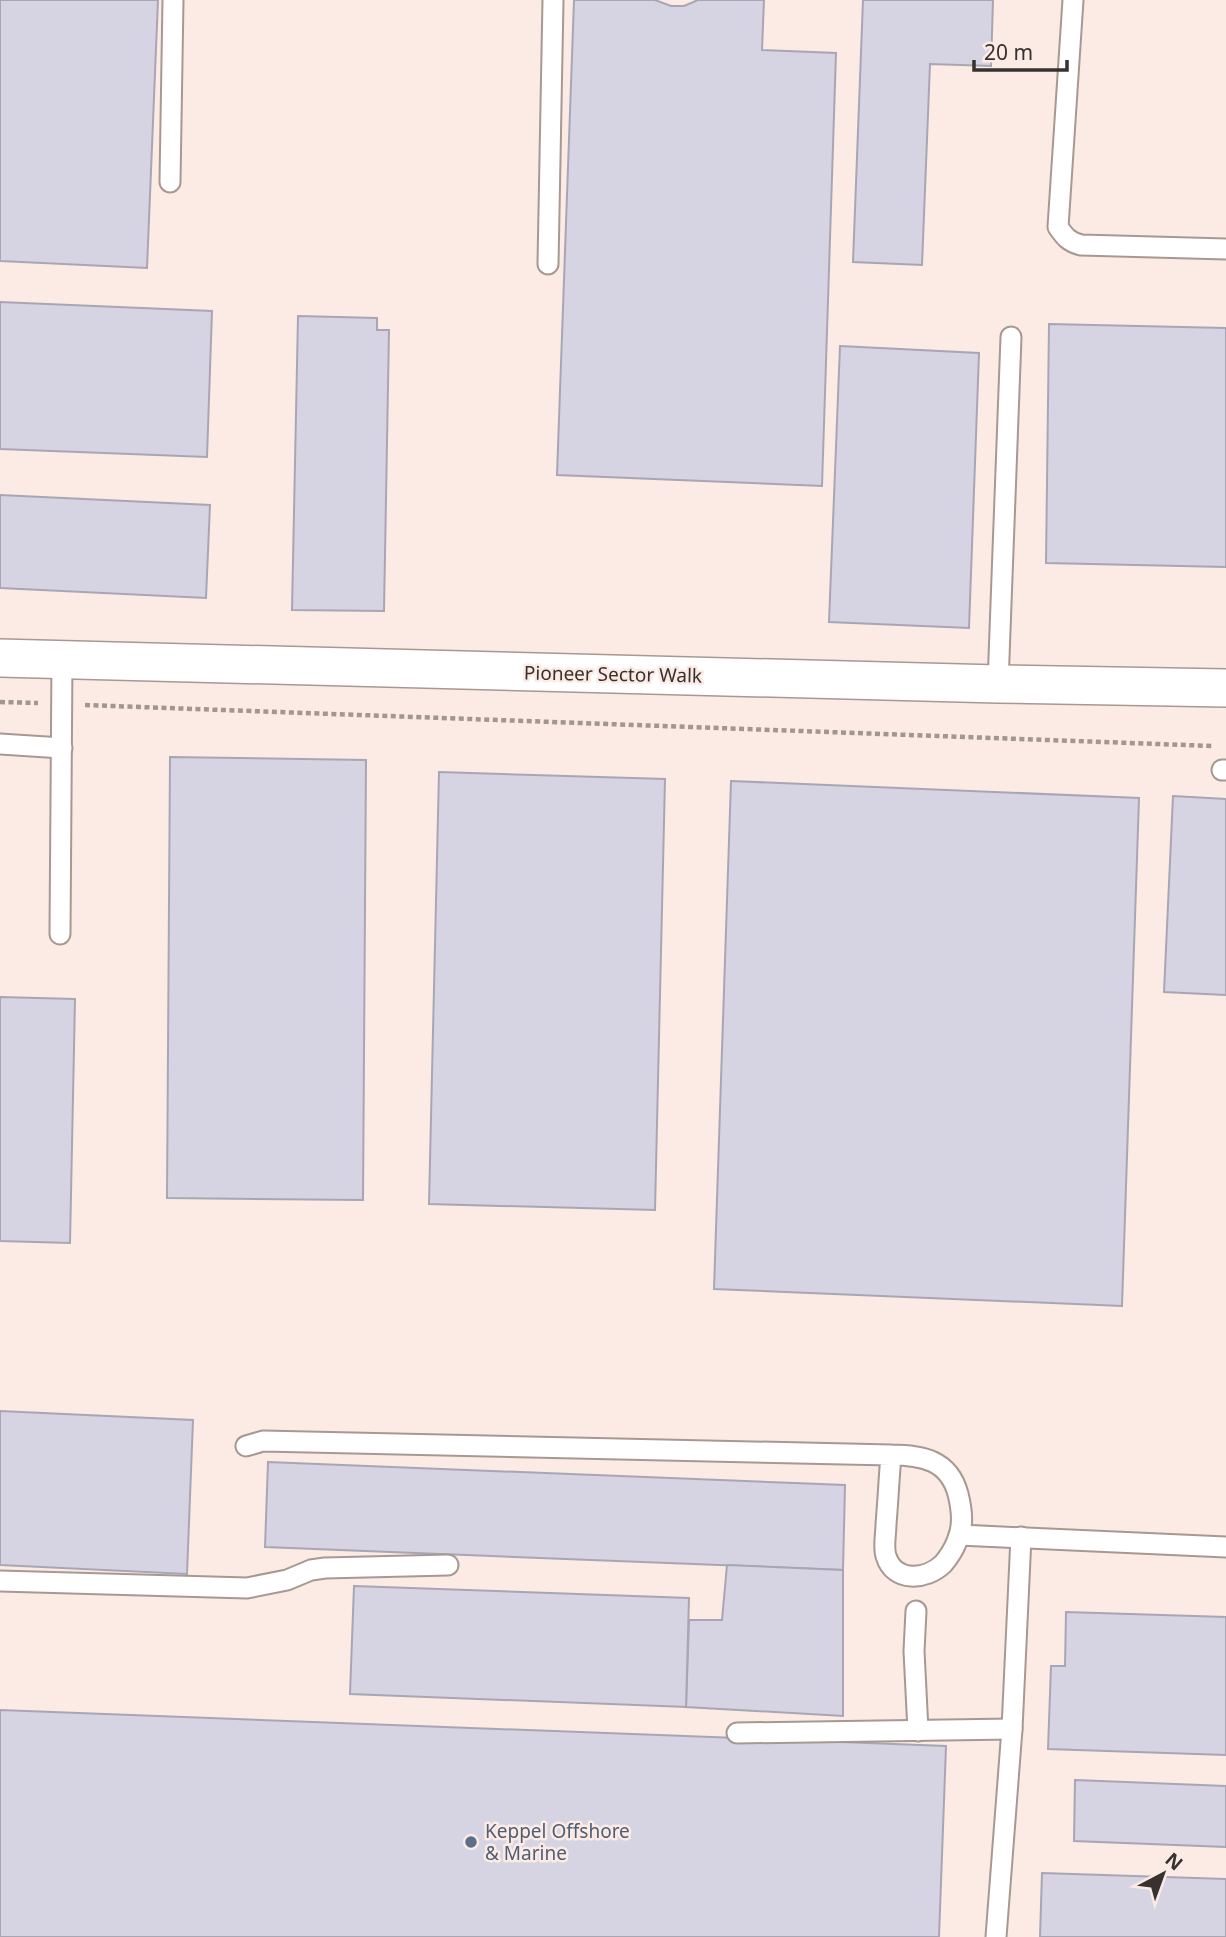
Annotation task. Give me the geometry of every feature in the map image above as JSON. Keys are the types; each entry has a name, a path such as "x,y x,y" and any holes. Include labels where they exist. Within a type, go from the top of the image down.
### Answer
{"street":[{"name":"Pioneer Sector Walk","path":"0,658 1226,688"}],"lane":[{"path":"170,182 173,0"},
{"path":"548,264 553,0"},
{"path":"1073,0 1058,227 1065,238 1081,245 1226,249"},
{"path":"998,684 1011,337"},
{"path":"60,934 62,660"},
{"path":"0,744 62,748"},
{"path":"246,1446 263,1440 914,1455 936,1463 948,1472 956,1488 962,1511 957,1542 942,1564 919,1577 898,1574 885,1553 891,1455"},
{"path":"959,1535 1226,1547"},
{"path":"996,1937 1012,1729 1021,1537"},
{"path":"0,1581 247,1588 287,1580 311,1570 325,1568 448,1565"},
{"path":"916,1611 914,1651 918,1731"},
{"path":"737,1733 1012,1729"}],"path":[{"path":"0,702 1226,746"}],"building":[{"path":"0,0 158,0 147,268 0,261"},
{"path":"574,0 655,0 671,6 684,6 698,0 764,0 762,50 836,53 822,486 557,475"},
{"path":"863,0 993,0 991,66 930,64 922,265 853,262"},
{"path":"0,302 212,311 207,457 0,449"},
{"path":"298,316 377,318 377,330 389,330 384,611 292,610"},
{"path":"1049,324 1226,328 1226,567 1046,563"},
{"path":"840,346 979,353 969,628 829,622"},
{"path":"0,495 210,505 206,598 0,588"},
{"path":"170,757 366,760 363,1200 167,1198"},
{"path":"439,772 665,779 655,1210 429,1204"},
{"path":"731,781 1139,798 1122,1306 714,1289"},
{"path":"1173,796 1226,799 1226,995 1164,992"},
{"path":"0,997 75,999 70,1243 0,1241"},
{"path":"0,1411 193,1420 187,1574 0,1565"},
{"path":"268,1462 845,1485 843,1570 265,1547"},
{"path":"727,1565 843,1570 843,1716 686,1707 689,1620 722,1620"},
{"path":"354,1586 689,1598 686,1707 350,1694"},
{"path":"1066,1612 1226,1617 1226,1755 1048,1749 1051,1666 1065,1666"},
{"name":"Keppel Offshore & Marine","path":"0,1710 946,1746 939,1937 0,1937"},
{"path":"1075,1780 1226,1786 1226,1847 1074,1841"},
{"path":"1042,1873 1226,1879 1226,1937 1040,1937"}],"place":[{"name":"Keppel Offshore & Marine","path":"471,1842"}]}
